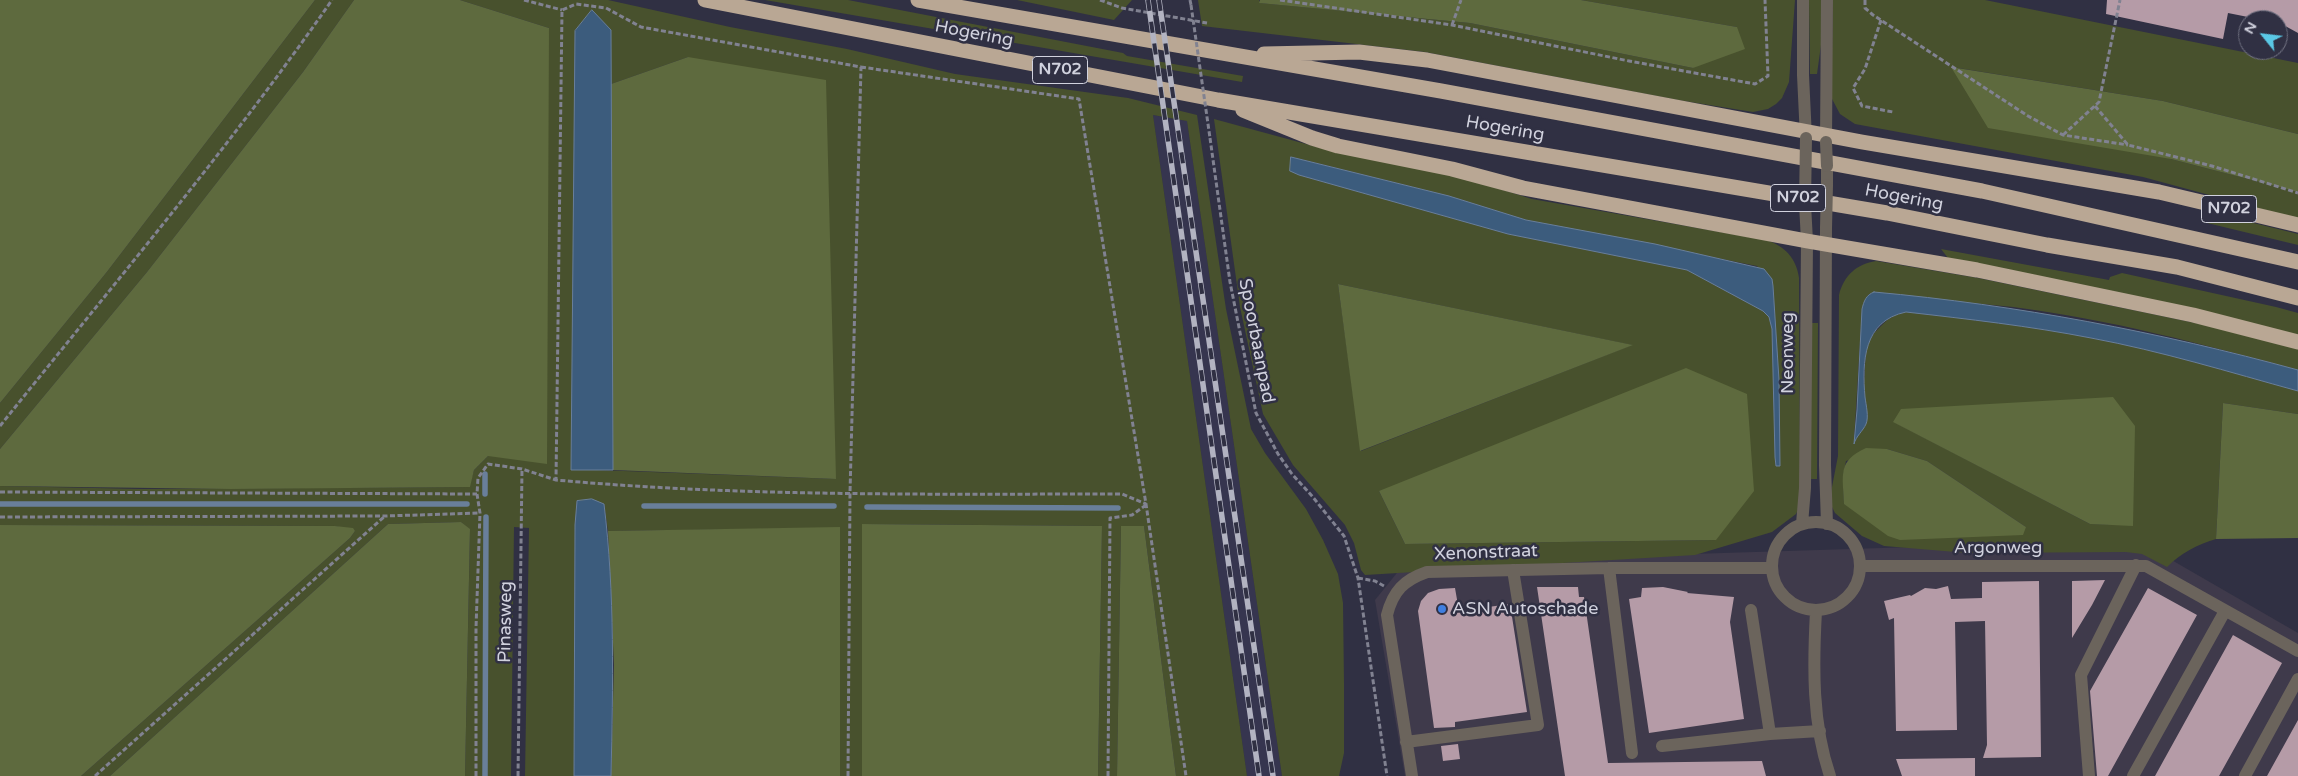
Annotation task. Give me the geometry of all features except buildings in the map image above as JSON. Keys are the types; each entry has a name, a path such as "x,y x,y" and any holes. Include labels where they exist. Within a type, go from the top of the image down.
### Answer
{"highway":[{"name":"Hogering","path":"704,0 1218,100 1887,213 2047,245 2177,267 2298,298"},
{"name":"Hogering","path":"918,0 1228,54 1982,191 2298,262"},
{"name":"N702","path":"1228,54 1359,52 1427,60 1806,135 2159,192 2298,225"},
{"name":"N702","path":"1218,100 1312,138 1338,146 1452,169 1523,188 1807,242 1977,270 2193,315 2298,342"}],"street":[{"name":"Neonweg","path":"1802,524 1805,488 1807,242 1806,135 1802,75 1803,0"},
{"path":"1827,0 1825,465 1827,524"},
{"path":"1815,522 1827,524 1840,529 1851,539 1858,552 1860,566 1857,583 1848,598 1833,607 1816,611 1800,608 1785,599 1776,585 1772,568 1773,557 1783,537 1802,524 1815,522"},
{"path":"2089,776 2081,675 2136,565"},
{"name":"Argonweg","path":"1860,566 2146,566 2298,651"},
{"path":"1609,568 1632,753"},
{"name":"Xenonstraat","path":"1412,776 1387,615 1391,600 1400,586 1412,577 1427,572 1609,568 1772,568"},
{"path":"1406,742 1538,725 1513,570"},
{"path":"1751,610 1770,734"},
{"path":"1816,611 1814,651 1815,698 1830,776"},
{"path":"2133,776 2225,611"},
{"path":"2245,776 2298,679"},
{"path":"1662,746 1770,734 1820,731"}],"path":[{"path":"0,426 194,186 291,60 332,0"},
{"path":"524,0 562,10 576,4 606,8 641,27 861,67 1079,99 1146,504 1186,776"},
{"path":"1100,0 1122,8 1207,23"},
{"name":"Spoorbaanpad","path":"1190,0 1230,282 1256,413 1278,454 1292,474 1344,536 1358,578 1387,776"},
{"path":"1280,0 1452,25 1755,84 1768,76 1765,0"},
{"path":"1452,25 1460,0"},
{"path":"1865,0 1864,8 1881,20 1982,86 2063,135 2128,145 2212,166 2298,193"},
{"path":"2063,135 2099,102 2120,0"},
{"path":"556,480 562,10"},
{"path":"1881,20 1865,69 1853,88 1862,106 1893,112"},
{"path":"848,776 850,493 861,67"},
{"path":"2095,106 2128,145"},
{"path":"476,776 476,628 480,513 477,494 478,478 488,464 522,469 556,480 630,486 850,493 1122,494 1146,504"},
{"name":"Pinasweg","path":"518,776 522,469"},
{"path":"0,492 477,494"},
{"path":"1108,776 1110,518 1132,515 1146,504"},
{"path":"0,517 385,516 480,513"},
{"path":"95,776 385,516"},
{"path":"1358,578 1375,580 1396,593"}],"shaded area":[{"path":"1153,115 1187,121 1282,776 1247,776"},
{"path":"2137,540 2298,633 2298,776 1405,776 1375,600 1405,563"}],"green space":[{"path":"0,0 315,0 106,273 0,403"},
{"path":"315,0 354,0 303,72 147,272 0,449 0,403 106,273"},
{"path":"354,0 460,0 549,28 547,464 488,456 474,470 470,487 231,489 0,486 0,449 147,272 303,72"},
{"path":"460,0 608,0 730,27 847,49 955,74 1128,98 1197,115 1226,309 1251,429 1265,453 1306,509 1323,540 1338,574 1343,603 1344,683 1344,753 1339,776 1282,776 1187,121 1153,115 1247,776 1176,776 1144,526 1121,526 1117,776 1098,776 1102,526 862,524 862,776 840,776 839,528 608,531 604,504 577,501 575,525 574,776 525,776 529,528 514,527 511,776 465,776 470,530 461,522 388,524 110,776 81,776 350,538 355,531 335,526 0,525 0,486 142,489 469,487 474,470 488,456 549,28","holes":["592,10 611,30 611,84 688,57 836,479 571,469 575,31"]},
{"path":"765,0 848,0 1123,53 1127,56 1243,76 1242,82"},
{"path":"1017,0 1132,0 1114,20"},
{"path":"1198,0 1259,0 1260,3 1470,23 1693,68 1737,27 1581,0 1795,0 1789,82 1782,98 1776,104 1768,109 1753,112 1678,100 1425,52 1202,26"},
{"path":"1260,0 1581,0 1737,27 1745,49 1693,68 1470,23 1259,3"},
{"path":"1809,0 1822,0 1821,45 1817,74 1810,74"},
{"path":"1833,0 1985,0 2238,51 2238,60 2283,60 2298,63 2298,134 2163,101 1952,67 2171,159 2298,192 2298,219 2143,177 1855,124 1840,114 1831,97"},
{"path":"688,57 826,80 836,479 613,470 611,84"},
{"path":"1951,67 2163,101 2298,134 2298,192 2171,159 1988,128"},
{"path":"1214,119 1317,147 1455,175 1532,199 1766,240 1784,249 1789,254 1798,271 1799,278 1800,505 1796,514 1772,532 1695,555 1365,575 1361,570 1354,543 1345,525 1293,465 1263,414 1240,307","holes":["1292,157 1449,196 1526,220 1757,266 1773,286 1779,380 1780,466 1776,466 1775,457 1772,329 1769,317 1763,311 1687,270 1508,234 1299,175","1338,284 1632,345 1361,451","1379,491 1715,540 1405,544"]},
{"path":"2205,211 2298,234 2298,245 2203,222"},
{"path":"1941,249 2109,280 2110,277 2122,273 2276,307 2298,313 2298,336 1948,258"},
{"path":"1876,261 1978,278 2205,325 2298,349 2298,370 2192,342 2085,318 2013,307 1869,294 1862,309 1854,441 1866,424 1864,383 1866,347 1874,333 1887,320 1897,314 1906,312 2045,330 2169,355 2298,391 2298,414 2223,403 2216,539 2190,550 2178,557 2167,567 2142,554 2126,552 1968,553 1884,546 1862,536 1835,513 1832,507 1831,492 1838,456 1839,295 1848,276 1857,268","holes":["1894,422 2132,525 2090,524","1887,449 1927,461 2026,527 1844,504 1843,476 1846,461"]},
{"path":"1338,284 1633,345 1360,451"},
{"path":"1810,323 1818,323 1817,479 1811,479"},
{"path":"1686,368 1747,394 1754,491 1716,540 1405,544 1379,491"},
{"path":"2113,397 2135,426 2133,526 2090,524 1893,422 1901,409"},
{"path":"2223,403 2298,414 2298,538 2216,539"},
{"path":"1866,448 1887,449 1927,461 2026,527 2023,535 1900,540 1888,536 1844,504 1843,477 1846,464 1850,458"},
{"path":"461,522 470,529 465,776 110,776 388,524"},
{"path":"862,524 1102,526 1098,776 862,776"},
{"path":"0,525 335,526 353,528 355,531 350,538 81,776 0,776"},
{"path":"1121,526 1144,526 1176,776 1117,776"},
{"path":"840,527 840,776 611,776 614,665 608,531"}],"water":[{"path":"592,10 611,30 613,470 571,470 575,31"},
{"path":"1291,157 1449,196 1526,220 1655,244 1764,269 1772,279 1773,286 1779,380 1780,466 1776,466 1775,457 1772,329 1769,317 1763,311 1687,270 1508,234 1299,175 1290,171"},
{"path":"1874,292 2035,312 2141,332 2246,356 2298,370 2298,391 2195,362 2117,343 2022,326 1906,312 1892,317 1881,324 1873,334 1868,345 1864,370 1867,421 1854,444 1862,309 1866,299"},
{"path":"592,499 604,504 608,538 613,674 611,776 574,776 575,525 577,501"}],"waterway":[{"path":"485,474 485,494"},
{"path":"0,504 467,504"},
{"path":"644,506 834,506"},
{"path":"867,507 1118,508"},
{"path":"485,776 486,517"}],"railway":[{"path":"1148,0 1259,776"},
{"path":"1159,0 1273,776"}],"place":[{"name":"ASN Autoschade","path":"1442,609"}]}
